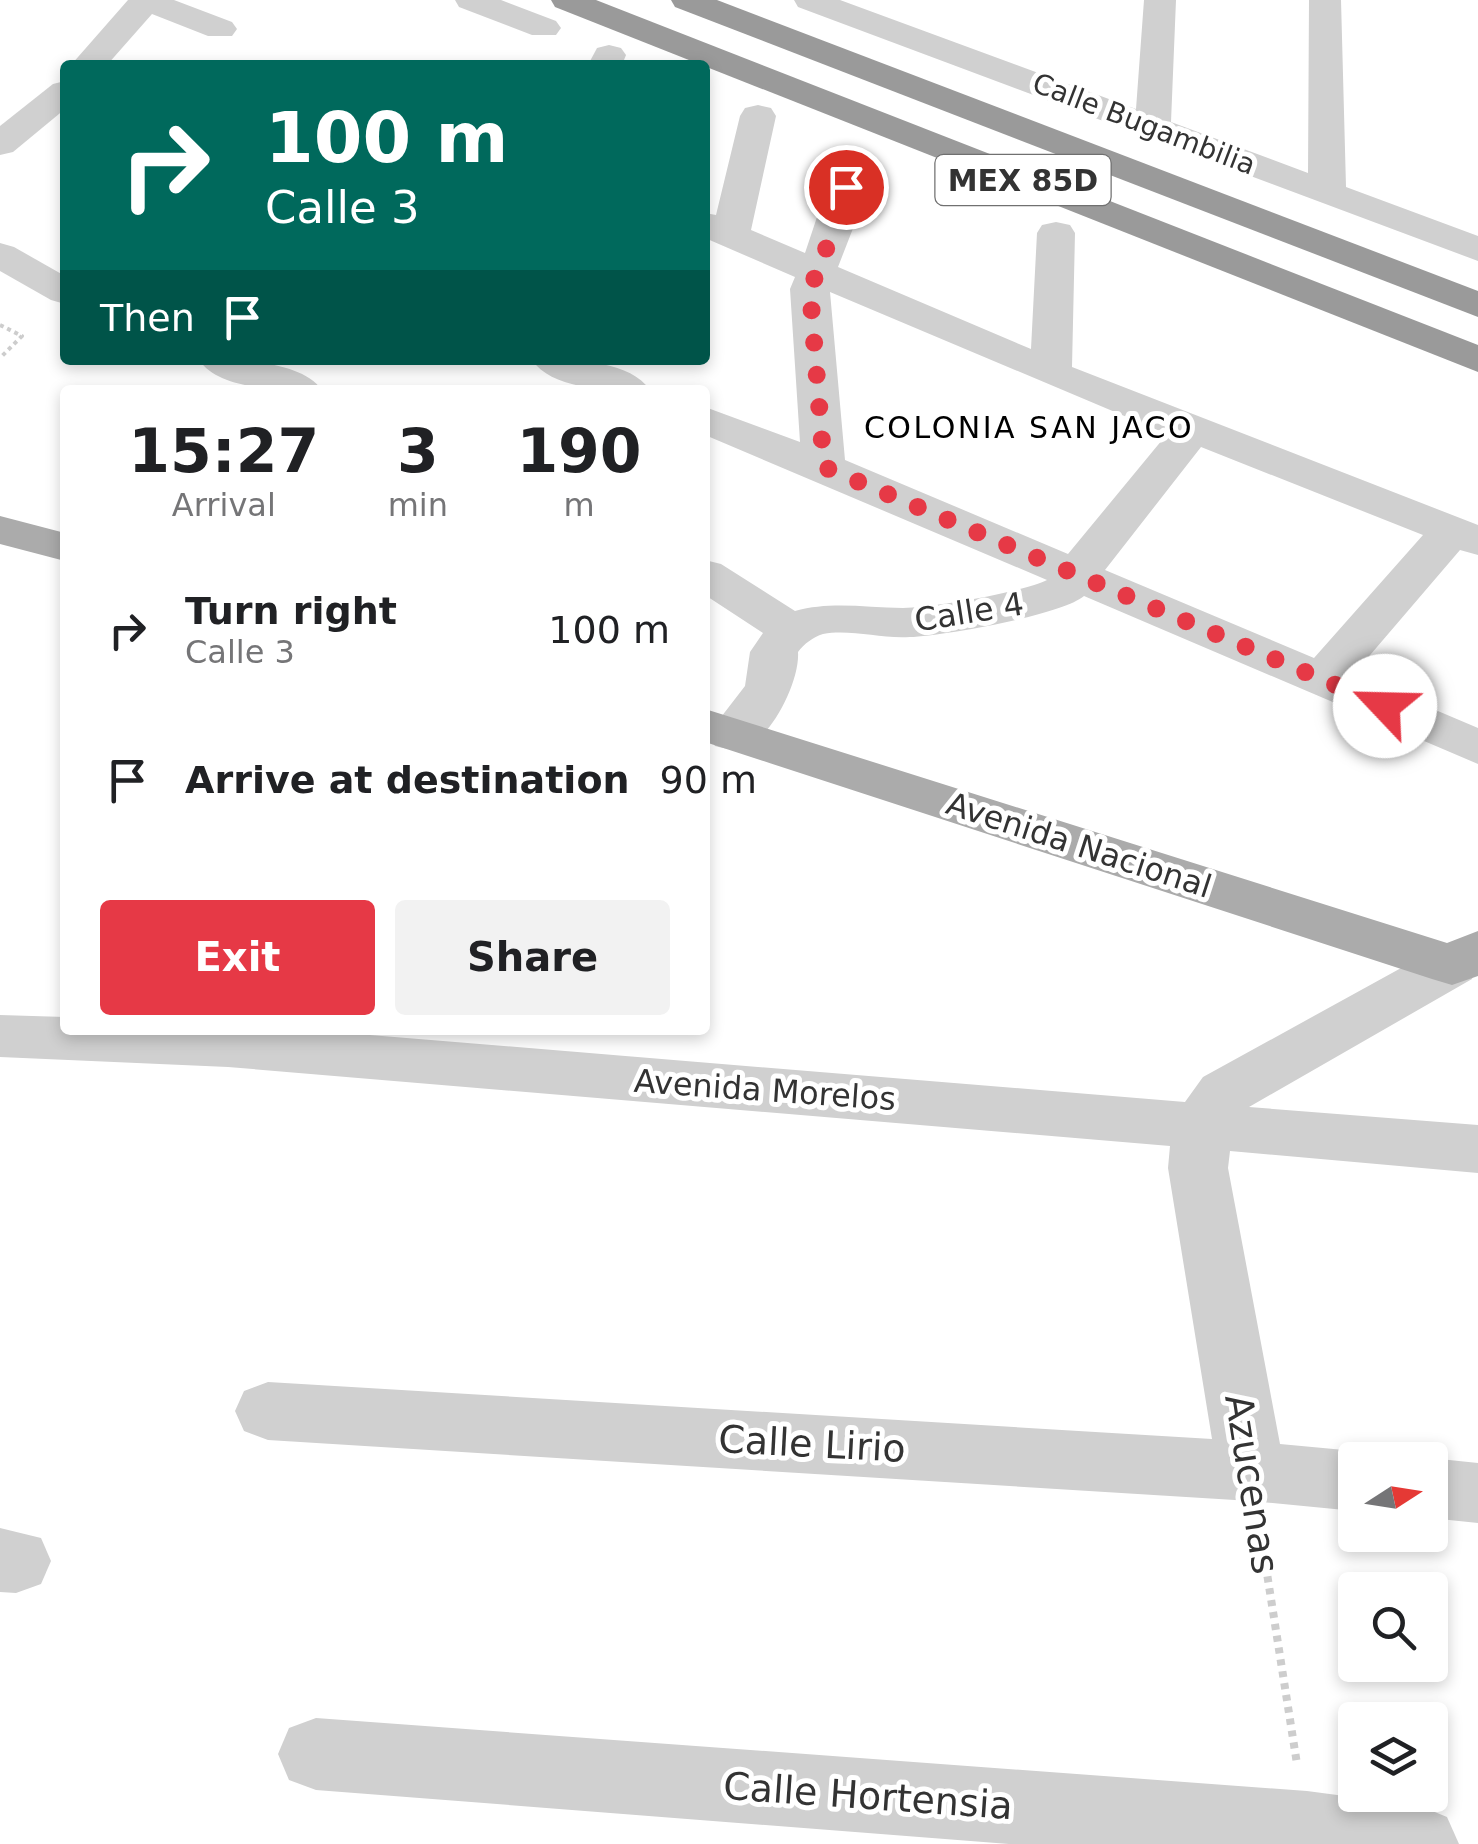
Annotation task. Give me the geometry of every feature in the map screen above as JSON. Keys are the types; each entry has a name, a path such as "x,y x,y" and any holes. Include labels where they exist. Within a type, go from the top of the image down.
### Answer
{"highway":[{"name":"MEX 85D","path":"687,0 1478,304"},
{"name":"MEX 85D","path":"556,14 679,60"},
{"name":"MEX 85D","path":"710,72 1478,360"}],"main road":[{"path":"0,530 60,546"},
{"name":"Avenida Nacional","path":"719,729 1465,958"}],"street":[{"path":"92,60 146,0 220,29"},
{"path":"471,0 556,14"},
{"name":"Calle Bugambilia","path":"810,0 1478,248"},
{"path":"1154,126 1160,0"},
{"path":"1325,0 1327,193"},
{"path":"15,131 60,94"},
{"path":"758,116 718,230 1051,372 1465,536 1324,679"},
{"path":"824,467 810,290 840,213 850,162"},
{"path":"1051,372 1056,233"},
{"path":"0,255 60,289"},
{"path":"234,365 288,385"},
{"path":"566,365 616,385"},
{"path":"710,422 1478,746"},
{"name":"Calle 4","path":"791,630 840,618 906,623 1048,599 1078,576 1194,428"},
{"path":"710,577 791,630 774,652 776,676 768,691 719,729"},
{"path":"1202,1124 1224,1093 1465,958"},
{"name":"Avenida Morelos","path":"0,1036 231,1038 550,1052 1202,1124 1478,1149"},
{"name":"Azucenas","path":"1202,1124 1198,1168 1251,1471"},
{"name":"Calle Lirio","path":"268,1411 1338,1479"},
{"path":"1448,1490 1478,1492"},
{"name":"Calle Hortensia","path":"316,1754 1308,1829 1420,1844"}],"path":[{"path":"0,324 22,336 0,358"},
{"name":"Azucenas","path":"1251,1471 1308,1829"}],"district":[{"name":"COLONIA SAN JACO","path":"1029,427"}],"route":[{"path":"846,187 810,290 824,467 1385,706"}]}
